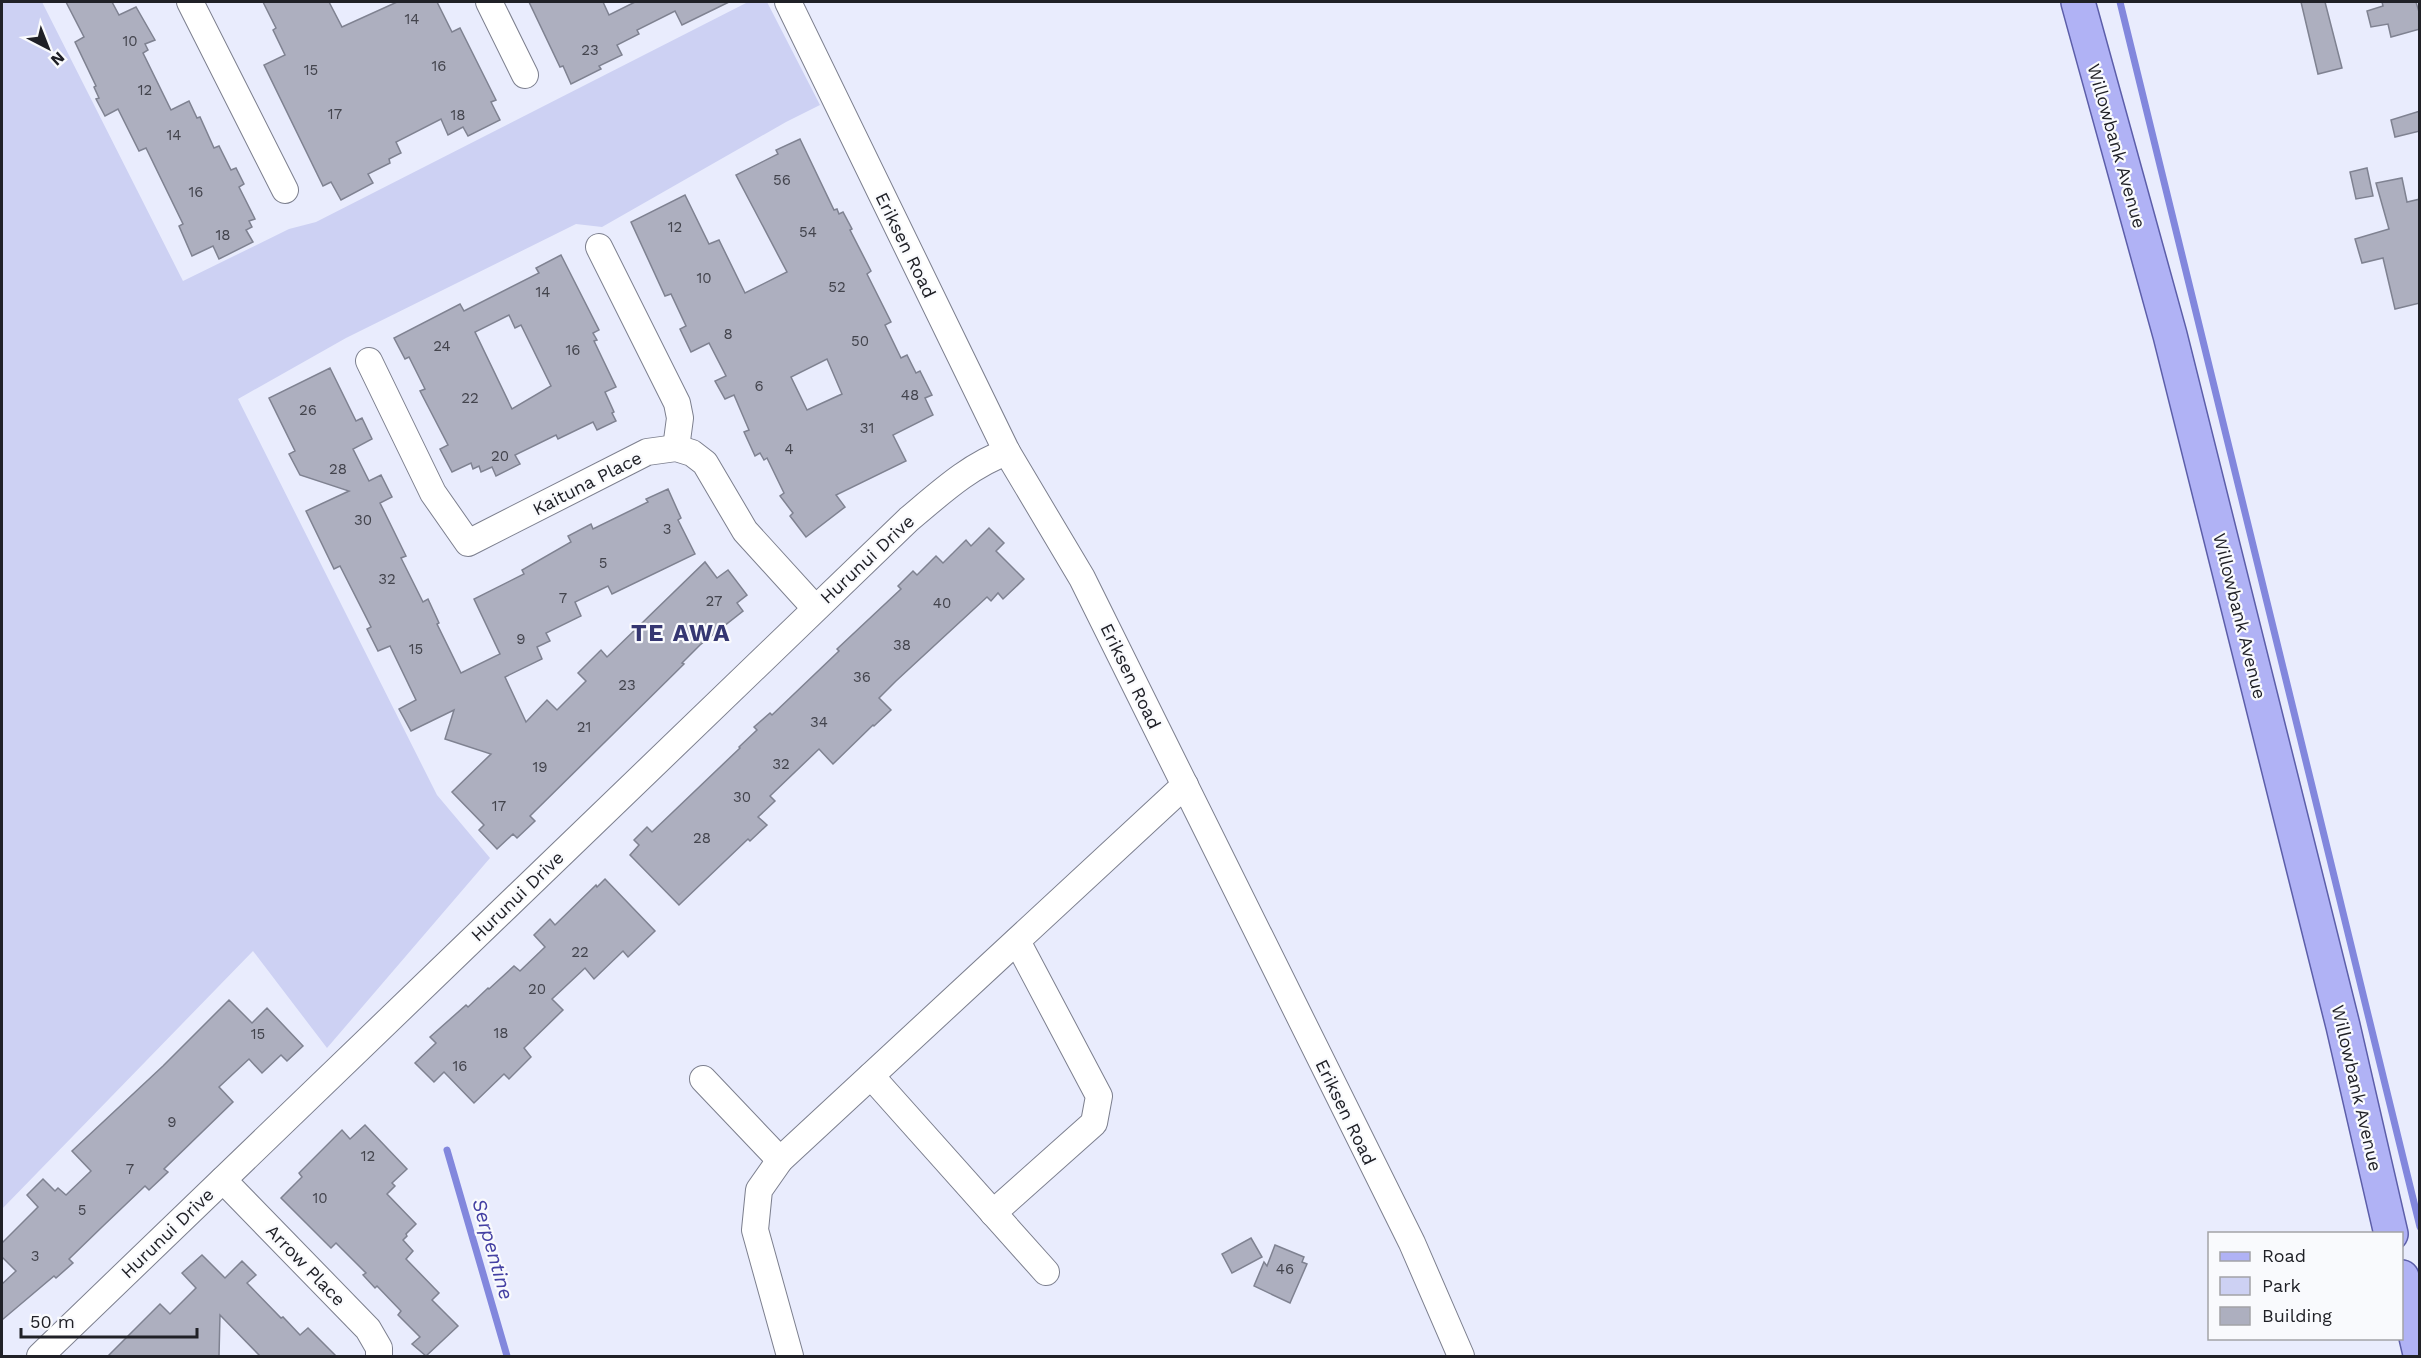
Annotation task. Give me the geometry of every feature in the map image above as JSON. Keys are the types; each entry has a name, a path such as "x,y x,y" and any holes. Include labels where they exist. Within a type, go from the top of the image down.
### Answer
{"main road":[{"name":"Willowbank Avenue","path":"2078,2 2170,335 2343,1026 2391,1232"},
{"path":"2403,1280 2420,1354"}],"street":[{"path":"190,2 285,190"},
{"path":"489,2 525,75"},
{"name":"Eriksen Road","path":"788,2 1007,452 1082,578 1185,785 1412,1244 1461,1356"},
{"path":"599,247 677,403 680,418 676,448 692,453 705,463 745,531 815,608"},
{"name":"Kaituna Place","path":"369,361 433,493 468,543 646,452 676,448"},
{"name":"Hurunui Drive","path":"39,1356 909,519 942,491 988,459 1007,452"},
{"path":"790,1356 755,1230 759,1190 780,1160 1185,785"},
{"path":"993,1213 1094,1123 1099,1096 1017,940"},
{"path":"871,1076 1046,1272"},
{"path":"703,1079 780,1160"},
{"name":"Arrow Place","path":"223,1180 368,1329 379,1348 379,1356"}],"green space":[{"path":"2,2 42,2 183,281 289,229 316,222 748,2 767,2 820,105 602,227 576,224 346,338 238,399 437,795 490,858 327,1048 253,951 2,1209"}],"building":[{"path":"66,2 112,2 119,15 136,7 155,40 145,44 148,50 143,53 171,110 189,101 197,118 200,117 214,148 219,146 231,170 236,168 244,184 239,187 255,219 249,221 252,227 246,230 253,242 219,259 213,246 192,256 179,226 183,224 146,148 139,151 118,109 105,116 96,99 99,98 94,87 96,86 75,42 84,37"},
{"path":"263,2 329,2 342,27 397,2 437,2 452,32 460,28 496,100 491,102 500,120 468,136 463,127 448,135 441,119 396,142 401,153 389,159 390,163 368,174 373,183 341,200 331,182 323,186 264,65 285,55 273,30 276,28"},
{"path":"529,2 603,2 609,15 635,2 729,2 682,25 675,11 637,30 639,34 617,45 622,55 599,66 601,69 571,84 563,66 560,67"},
{"path":"2301,2 2325,2 2342,68 2318,74"},
{"path":"2382,2 2416,2 2420,15 2420,29 2391,37 2388,24 2371,27 2367,11 2383,6"},
{"path":"2420,111 2420,131 2395,137 2391,120"},
{"path":"800,139 834,210 837,209 839,214 843,212 852,229 850,230 871,271 867,274 891,322 885,325 901,358 907,355 916,373 920,371 932,395 925,398 933,415 893,435 906,461 836,495 845,507 806,537 790,516 793,513 780,496 784,493 767,458 764,460 760,453 755,456 744,432 749,430 734,395 725,399 715,381 726,376 709,343 691,352 680,329 686,326 671,294 665,296 631,222 685,195 709,244 719,240 745,293 787,272 736,175 778,154 776,150","holes":["827,359 842,394 807,410 791,377"]},
{"path":"2367,168 2373,196 2356,199 2350,172"},
{"path":"2402,178 2407,202 2420,199 2420,303 2395,309 2383,258 2362,263 2355,239 2389,229 2376,183"},
{"path":"561,255 599,330 593,333 597,340 594,341 616,387 605,392 616,421 597,430 593,422 558,439 556,435 515,455 520,464 496,476 492,467 481,472 479,466 473,469 471,463 452,472 440,449 448,445 420,391 425,389 409,357 405,359 394,338 460,304 464,311 539,273 536,268","holes":["509,315 515,328 521,325 551,386 512,409 475,332"]},
{"path":"330,368 356,421 362,418 372,439 353,449 369,481 381,475 392,497 380,503 406,556 401,558 423,602 428,599 439,623 437,624 461,673 500,654 474,599 524,574 522,570 571,542 568,536 591,524 593,529 648,502 646,499 668,489 681,518 678,520 695,554 612,594 608,586 575,602 581,616 546,633 550,641 537,647 542,659 505,677 526,722 547,700 557,710 586,681 578,673 601,650 607,657 705,562 717,578 728,570 747,595 737,603 743,611 700,645 682,663 684,664 530,816 535,821 517,838 513,834 497,849 479,830 484,825 452,792 491,754 445,739 454,710 411,731 399,709 416,700 390,646 378,651 367,629 371,627 340,566 334,569 306,511 349,491 300,475 289,454 295,451 269,398"},
{"path":"989,528 1004,543 996,551 1024,579 1003,599 998,593 991,601 987,597 896,681 879,698 891,710 833,764 819,749 770,796 775,801 758,817 767,825 750,841 748,839 679,905 630,855 639,845 634,840 647,827 652,832 740,748 757,730 754,727 770,713 772,715 839,651 837,649 901,589 898,586 913,571 917,575 936,556 943,563 966,540 971,546"},
{"path":"605,879 655,931 628,957 623,951 594,979 585,968 552,999 563,1010 524,1048 531,1057 509,1079 504,1074 474,1103 444,1072 434,1082 415,1063 436,1043 430,1037 514,966 520,971 545,947 534,935 550,919 555,925"},
{"path":"229,1000 252,1023 267,1008 303,1046 287,1061 281,1055 262,1073 249,1059 219,1087 233,1102 164,1169 168,1172 149,1190 145,1186 69,1259 73,1263 2,1320 2,1284 16,1271 2,1257 2,1243 38,1207 27,1195 43,1179 55,1191 58,1188 66,1195 91,1171 72,1151 163,1066"},
{"path":"365,1125 407,1169 392,1183 395,1186 387,1194 416,1224 403,1240 413,1251 406,1259 439,1293 432,1300 458,1326 426,1356 412,1344 420,1337 398,1315 401,1311 377,1286 375,1288 363,1275 366,1273 336,1243 331,1248 281,1198 302,1177 299,1173 342,1130 350,1139"},
{"path":"1251,1238 1262,1257 1232,1273 1222,1254"},
{"path":"1275,1245 1304,1257 1302,1262 1307,1264 1290,1303 1254,1286 1264,1262 1267,1266"},
{"path":"202,1255 225,1278 242,1261 256,1275 247,1283 281,1318 283,1317 300,1335 308,1328 336,1356 260,1356 220,1315 219,1356 108,1356 160,1304 170,1314 196,1288 182,1273"}],"waterway":[{"path":"2120,2 2420,1227"},
{"name":"Serpentine","path":"447,1150 507,1356"}],"district":[{"name":"TE AWA","path":"681,633"}]}
